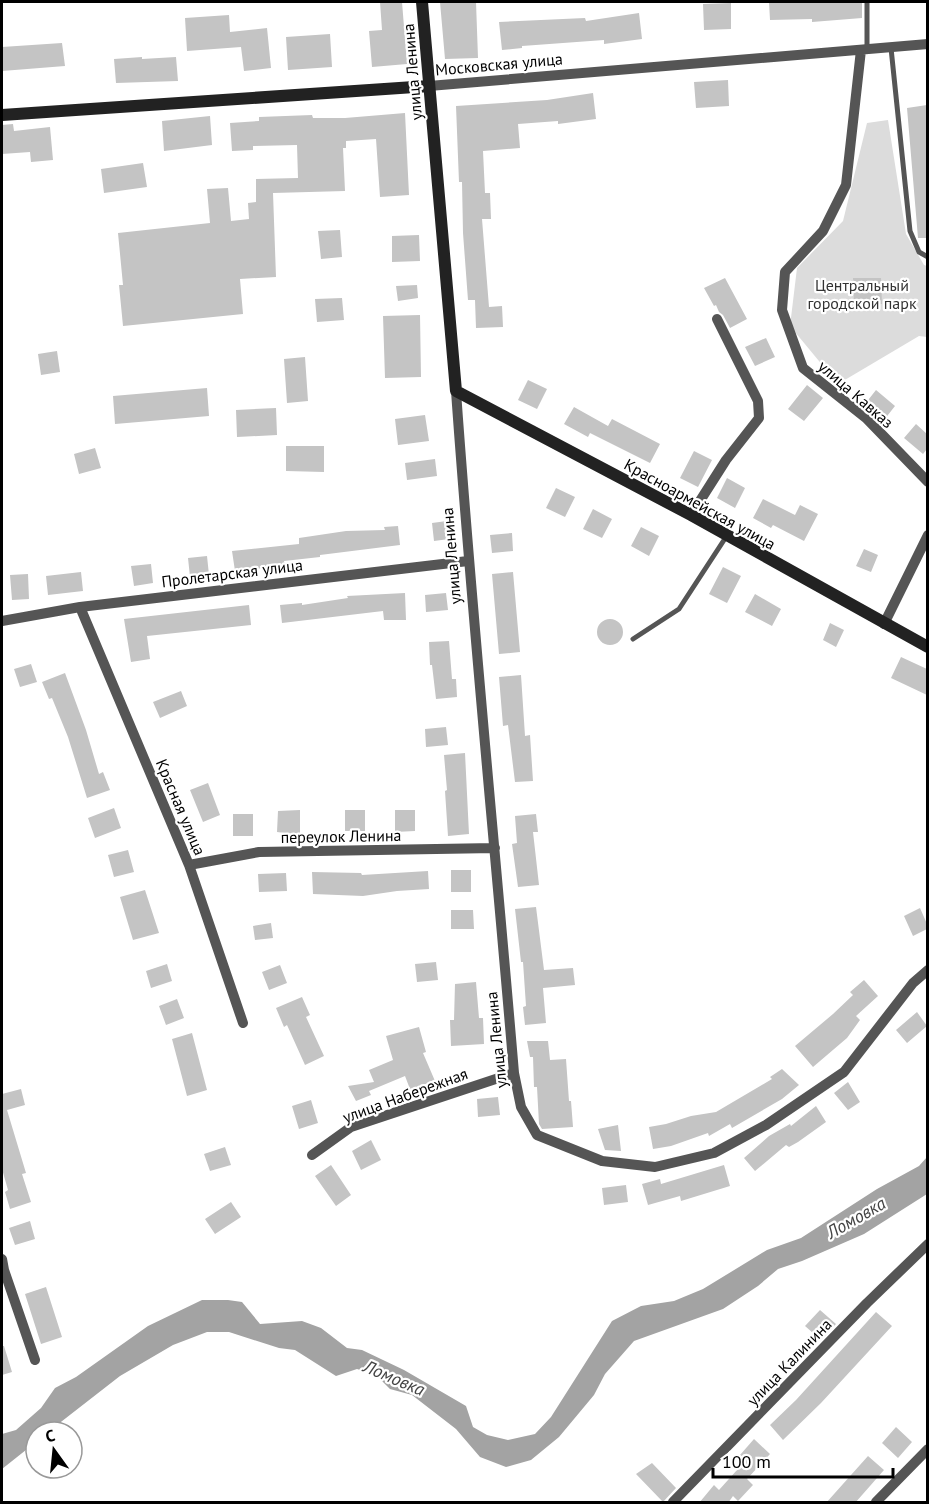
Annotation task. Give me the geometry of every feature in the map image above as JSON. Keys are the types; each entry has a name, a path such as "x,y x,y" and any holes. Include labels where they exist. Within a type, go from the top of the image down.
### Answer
{"street":[{"name":"улица Ленина","path":"422,2 456,391 468,561 514,1073 521,1107 537,1135 602,1161 655,1167 714,1153 766,1125 844,1072 913,983 927,970"},
{"name":"Московская улица","path":"2,116 429,86 927,44"},
{"name":"улица Кавказ","path":"864,50 846,185 823,231 785,272 782,310 803,368 866,418 927,482"},
{"path":"691,515 726,460 759,418 758,401 717,319"},
{"name":"Красноармейская улица","path":"456,391 691,515 726,537 927,647"},
{"path":"884,624 927,535"},
{"name":"Пролетарская улица","path":"2,621 80,607 468,561"},
{"name":"Красная улица","path":"80,607 189,865 243,1023"},
{"name":"переулок Ленина","path":"189,865 259,852 495,848"},
{"name":"улица Набережная","path":"312,1155 351,1127 514,1073"},
{"name":"улица Калинина","path":"673,1503 927,1244"},
{"path":"2,1259 35,1360"},
{"path":"876,1503 927,1449"}],"lane":[{"path":"864,50 867,2"},
{"path":"891,47 910,231 919,252 927,257"},
{"path":"633,639 679,609 726,537"}],"green space":[{"name":"Центральный городской парк","path":"888,120 906,234 924,265 927,266 927,337 919,336 838,384 790,326 797,268 843,221 867,123"}],"water":[{"name":"Ломовка","path":"927,1157 927,1194 864,1234 778,1269 758,1286 723,1309 634,1341 605,1374 594,1395 559,1437 531,1460 506,1467 480,1457 456,1429 412,1395 390,1389 376,1375 357,1369 336,1376 295,1350 279,1348 229,1332 207,1332 173,1345 120,1376 63,1420 27,1420 41,1408 55,1388 76,1377 148,1326 202,1300 228,1300 242,1302 260,1324 302,1321 321,1328 347,1348 362,1350 404,1370 466,1406 473,1427 487,1435 508,1440 535,1434 551,1417 612,1321 641,1306 674,1301 703,1289 767,1250 801,1238 877,1189 919,1166"},
{"path":"24,1423 24,1452 2,1469 2,1434 16,1430"}],"building":[{"path":"380,2 402,2 407,64 372,67 369,31 382,30"},
{"path":"440,2 476,2 478,58 445,59"},
{"path":"769,2 862,2 862,18 812,22 812,19 770,20"},
{"path":"731,3 731,29 704,30 703,4"},
{"path":"639,13 642,39 604,44 604,40 522,46 522,48 502,50 499,22 585,18 586,21"},
{"path":"229,15 230,32 267,28 271,68 244,71 241,47 187,51 185,18"},
{"path":"330,34 332,67 288,70 286,37"},
{"path":"62,43 65,66 2,71 2,47"},
{"path":"142,57 142,59 176,57 178,81 116,83 114,59"},
{"path":"728,80 729,106 696,108 694,82"},
{"path":"593,93 596,119 558,124 558,121 518,124 520,148 483,151 485,193 490,193 491,219 482,219 489,307 502,306 503,327 476,328 475,300 468,300 456,106 547,100"},
{"path":"927,105 927,238 918,238 907,108"},
{"path":"405,113 409,195 380,197 376,139 346,141 346,148 343,148 345,191 273,193 276,277 240,279 243,314 123,326 119,285 123,285 118,233 210,223 207,189 228,188 231,221 249,219 248,203 256,202 256,179 298,178 297,145 253,146 253,150 232,151 230,123 259,121 259,117 312,115 313,118 345,118"},
{"path":"210,116 212,145 164,151 162,121"},
{"path":"13,124 14,131 50,127 53,160 31,162 30,152 2,154 2,125"},
{"path":"143,163 147,187 104,193 101,169"},
{"path":"340,230 342,257 321,259 318,231"},
{"path":"419,235 420,261 392,262 392,236"},
{"path":"725,278 747,319 730,328 704,288"},
{"path":"853,278 881,278 882,304 854,305"},
{"path":"417,285 418,298 398,301 396,286"},
{"path":"342,298 344,320 317,322 315,299"},
{"path":"420,315 421,377 385,378 383,316"},
{"path":"766,338 775,357 755,366 745,347"},
{"path":"57,351 60,372 41,375 38,354"},
{"path":"305,357 308,401 287,403 284,359"},
{"path":"528,380 547,389 537,409 518,400"},
{"path":"807,385 823,398 804,421 788,409"},
{"path":"207,388 209,416 115,424 113,396"},
{"path":"876,390 895,406 884,420 865,404"},
{"path":"574,407 608,426 612,419 660,444 650,463 590,433 588,437 564,424"},
{"path":"276,408 277,435 237,437 236,410"},
{"path":"425,415 429,441 398,445 395,419"},
{"path":"916,424 927,434 927,449 923,454 904,438"},
{"path":"286,446 324,446 324,472 286,471"},
{"path":"95,448 101,468 79,474 74,454"},
{"path":"694,451 712,460 698,487 680,478"},
{"path":"435,459 437,476 407,480 405,463"},
{"path":"727,478 745,488 735,508 717,498"},
{"path":"556,488 575,497 565,517 546,508"},
{"path":"763,499 795,515 800,505 818,514 804,541 773,525 771,528 753,518"},
{"path":"593,509 612,519 602,538 583,529"},
{"path":"447,521 449,539 434,541 432,523"},
{"path":"398,526 400,545 284,561 285,566 235,571 232,551 299,544 299,538 346,531 385,530 384,527"},
{"path":"641,527 659,536 649,556 631,546"},
{"path":"512,533 513,551 492,553 490,535"},
{"path":"864,549 878,555 871,572 856,566"},
{"path":"207,556 209,575 190,577 188,558"},
{"path":"151,564 153,583 134,586 131,566"},
{"path":"723,567 741,576 727,603 709,594"},
{"path":"81,572 83,591 48,595 46,576"},
{"path":"513,572 520,652 499,654 492,574"},
{"path":"28,574 29,599 12,600 10,575"},
{"path":"405,593 406,620 384,620 383,611 282,623 280,605 302,603 302,605 348,598 347,596"},
{"path":"446,593 448,610 426,612 425,595"},
{"path":"755,594 781,609 772,626 745,612"},
{"path":"249,605 251,625 147,636 150,659 131,662 124,619"},
{"path":"610,619 619,623 623,632 619,641 610,645 601,641 597,632 601,623"},
{"path":"830,623 844,630 836,647 823,640"},
{"path":"449,641 452,679 456,679 457,697 436,699 432,665 430,665 429,642"},
{"path":"901,657 927,669 927,695 891,678"},
{"path":"31,664 37,682 20,687 14,669"},
{"path":"65,673 99,774 103,772 110,790 87,798 68,737 52,698 49,699 42,682"},
{"path":"521,675 525,736 530,735 533,781 515,782 508,725 503,726 499,677"},
{"path":"181,691 187,706 160,718 153,702"},
{"path":"446,727 448,745 426,747 425,729"},
{"path":"465,753 469,834 448,836 444,755"},
{"path":"208,783 220,815 203,822 190,790"},
{"path":"114,808 121,828 95,838 88,818"},
{"path":"300,810 300,835 277,832 278,811"},
{"path":"345,810 365,810 365,831 345,831"},
{"path":"395,810 415,810 415,831 395,832"},
{"path":"233,814 253,814 253,836 233,836"},
{"path":"536,814 538,832 533,832 539,885 518,887 512,844 517,843 515,816"},
{"path":"128,850 134,872 114,877 108,855"},
{"path":"451,870 471,870 471,892 451,892"},
{"path":"428,871 429,889 363,896 313,894 312,872 361,873 362,875"},
{"path":"286,873 287,891 259,892 258,874"},
{"path":"145,890 159,933 133,940 120,897"},
{"path":"536,907 544,970 573,968 575,985 543,988 546,1023 525,1025 523,962 521,962 515,909"},
{"path":"920,908 927,929 913,936 904,916"},
{"path":"451,910 473,910 474,929 451,929"},
{"path":"271,923 273,938 255,940 253,926"},
{"path":"436,962 438,980 417,982 415,964"},
{"path":"167,964 172,981 151,988 146,971"},
{"path":"280,965 287,983 269,990 262,972"},
{"path":"864,980 878,996 856,1016 860,1020 847,1038 813,1067 795,1046 853,995 850,992"},
{"path":"476,982 479,1018 483,1018 484,1044 451,1046 450,1020 454,1020 455,984"},
{"path":"302,997 310,1015 306,1017 324,1056 305,1065 287,1025 284,1027 276,1008"},
{"path":"177,999 184,1018 166,1025 159,1006"},
{"path":"917,1012 927,1026 907,1043 896,1030"},
{"path":"419,1027 426,1052 423,1053 435,1081 410,1089 405,1076 369,1091 371,1095 356,1101 348,1086 374,1082 369,1070 393,1060 386,1036"},
{"path":"192,1033 207,1090 187,1096 172,1039"},
{"path":"527,1041 548,1041 550,1060 566,1059 573,1127 542,1129 539,1124 533,1057 530,1057"},
{"path":"782,1069 799,1085 782,1099 732,1128 730,1124 709,1136 708,1133 671,1146 653,1149 649,1127 716,1112 772,1079 770,1077"},
{"path":"848,1082 860,1102 848,1110 834,1093"},
{"path":"21,1089 25,1105 7,1110 26,1173 22,1174 31,1202 10,1209 2,1169 2,1094"},
{"path":"498,1097 500,1115 478,1117 477,1099"},
{"path":"311,1100 318,1123 299,1129 292,1106"},
{"path":"816,1106 826,1122 798,1142 789,1147 786,1145 755,1171 744,1158 769,1136 790,1124 791,1126"},
{"path":"618,1125 621,1151 605,1150 598,1129"},
{"path":"371,1140 381,1160 361,1170 352,1151"},
{"path":"225,1147 231,1165 210,1171 204,1154"},
{"path":"331,1165 351,1195 336,1206 315,1176"},
{"path":"724,1165 730,1186 681,1201 680,1196 648,1205 642,1184 660,1179 661,1184"},
{"path":"626,1185 628,1202 604,1205 602,1188"},
{"path":"231,1202 241,1217 215,1234 205,1219"},
{"path":"30,1221 35,1239 15,1245 9,1228"},
{"path":"46,1287 62,1337 41,1344 25,1294"},
{"path":"820,1310 836,1324 821,1340 805,1326"},
{"path":"876,1312 892,1326 821,1403 783,1440 770,1425 796,1400"},
{"path":"2,1346 4,1346 12,1372 2,1375"},
{"path":"896,1427 912,1442 898,1458 882,1443"},
{"path":"754,1439 770,1454 747,1479 753,1485 738,1501 733,1496 728,1503 699,1503 714,1485 719,1490 746,1460 740,1455"},
{"path":"868,1456 884,1470 855,1503 826,1503"},
{"path":"652,1463 676,1488 663,1502 636,1474"}]}
